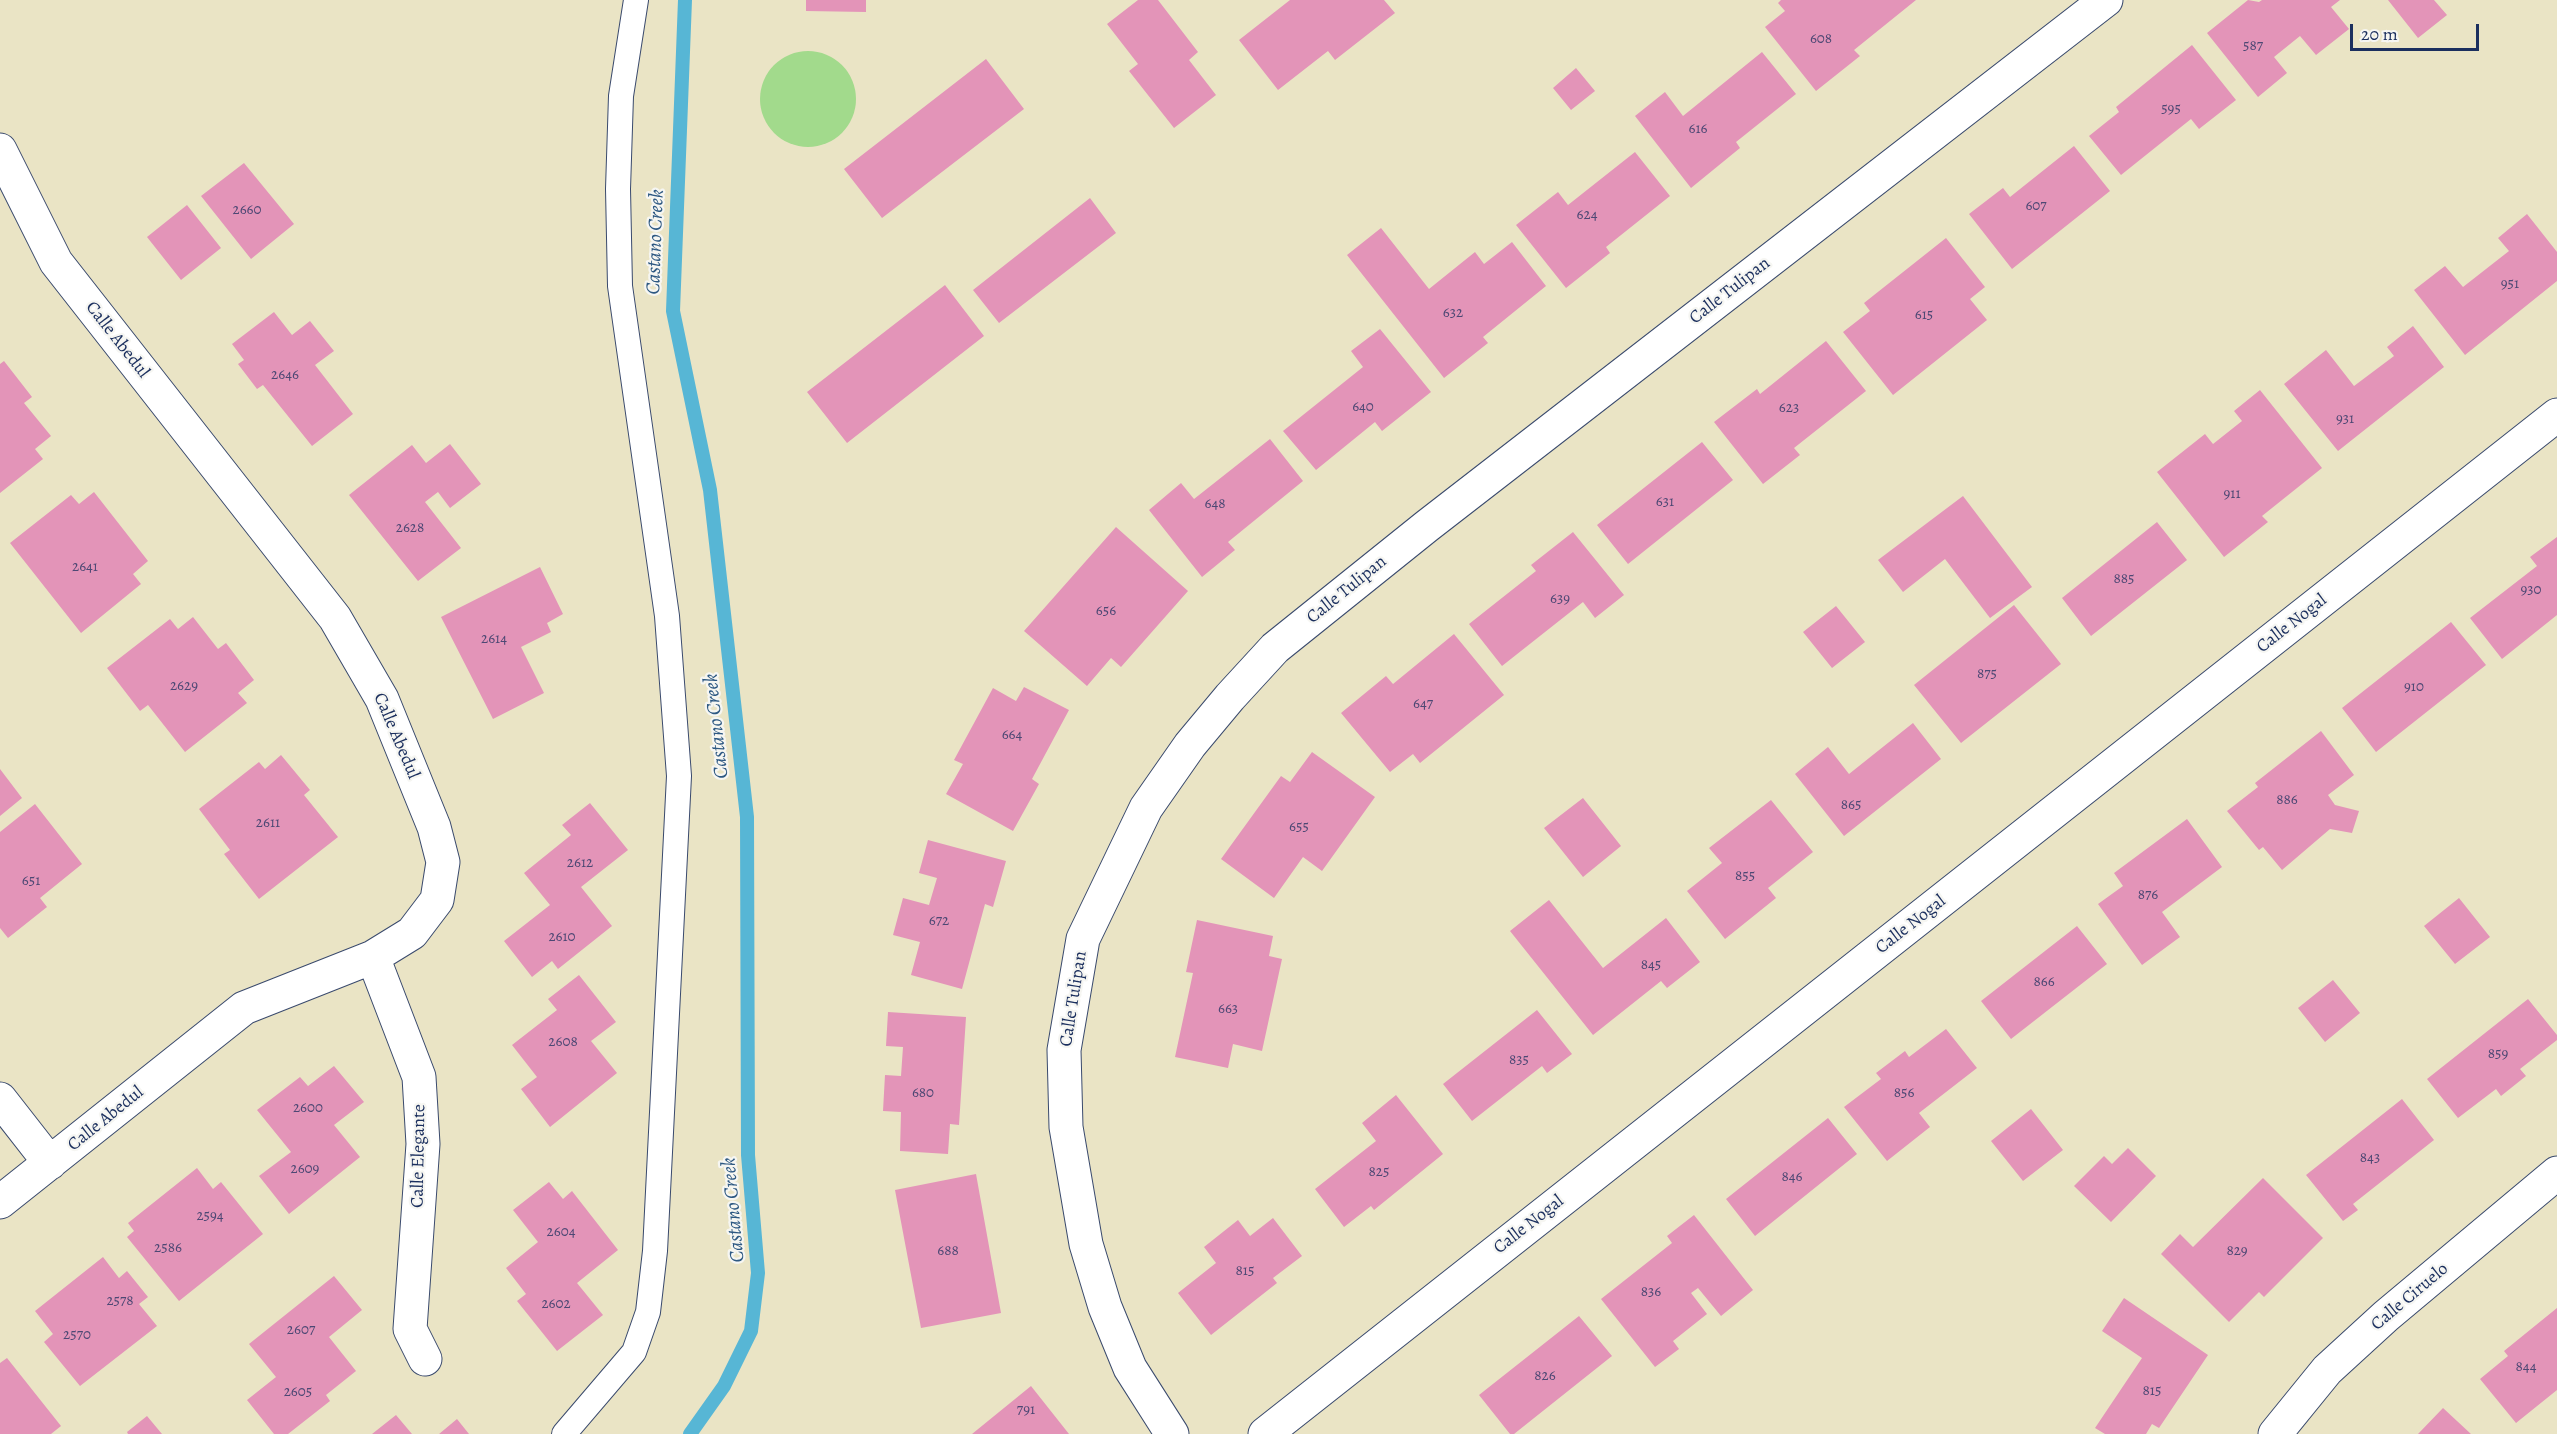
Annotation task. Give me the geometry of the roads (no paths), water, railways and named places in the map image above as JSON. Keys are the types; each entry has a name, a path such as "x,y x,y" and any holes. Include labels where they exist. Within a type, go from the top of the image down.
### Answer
{"street":[{"name":"Calle Tulipan","path":"1172,1434 1130,1368 1105,1307 1086,1244 1066,1127 1064,1050 1083,939 1146,808 1190,745 1275,648 1427,526 2106,0"},
{"name":"Calle Abedul","path":"0,150 56,262 335,618 382,699 434,827 443,862 437,900 412,933 373,957 244,1008 0,1202"},
{"name":"Calle Nogal","path":"1264,1434 2557,415"},
{"name":"Calle Elegante","path":"373,957 419,1077 423,1144 410,1329 424,1359"},
{"path":"0,1098 51,1163"},
{"name":"Calle Ciruelo","path":"2275,1434 2336,1362 2386,1316 2557,1173"}],"lane":[{"path":"564,1434 634,1352 648,1312 655,1251 679,776 667,616 620,286 618,189 621,96 636,0"}],"waterway":[{"name":"Castano Creek","path":"685,0 673,311 710,490 747,817 748,1155 758,1273 751,1331 724,1386 690,1434"}]}
